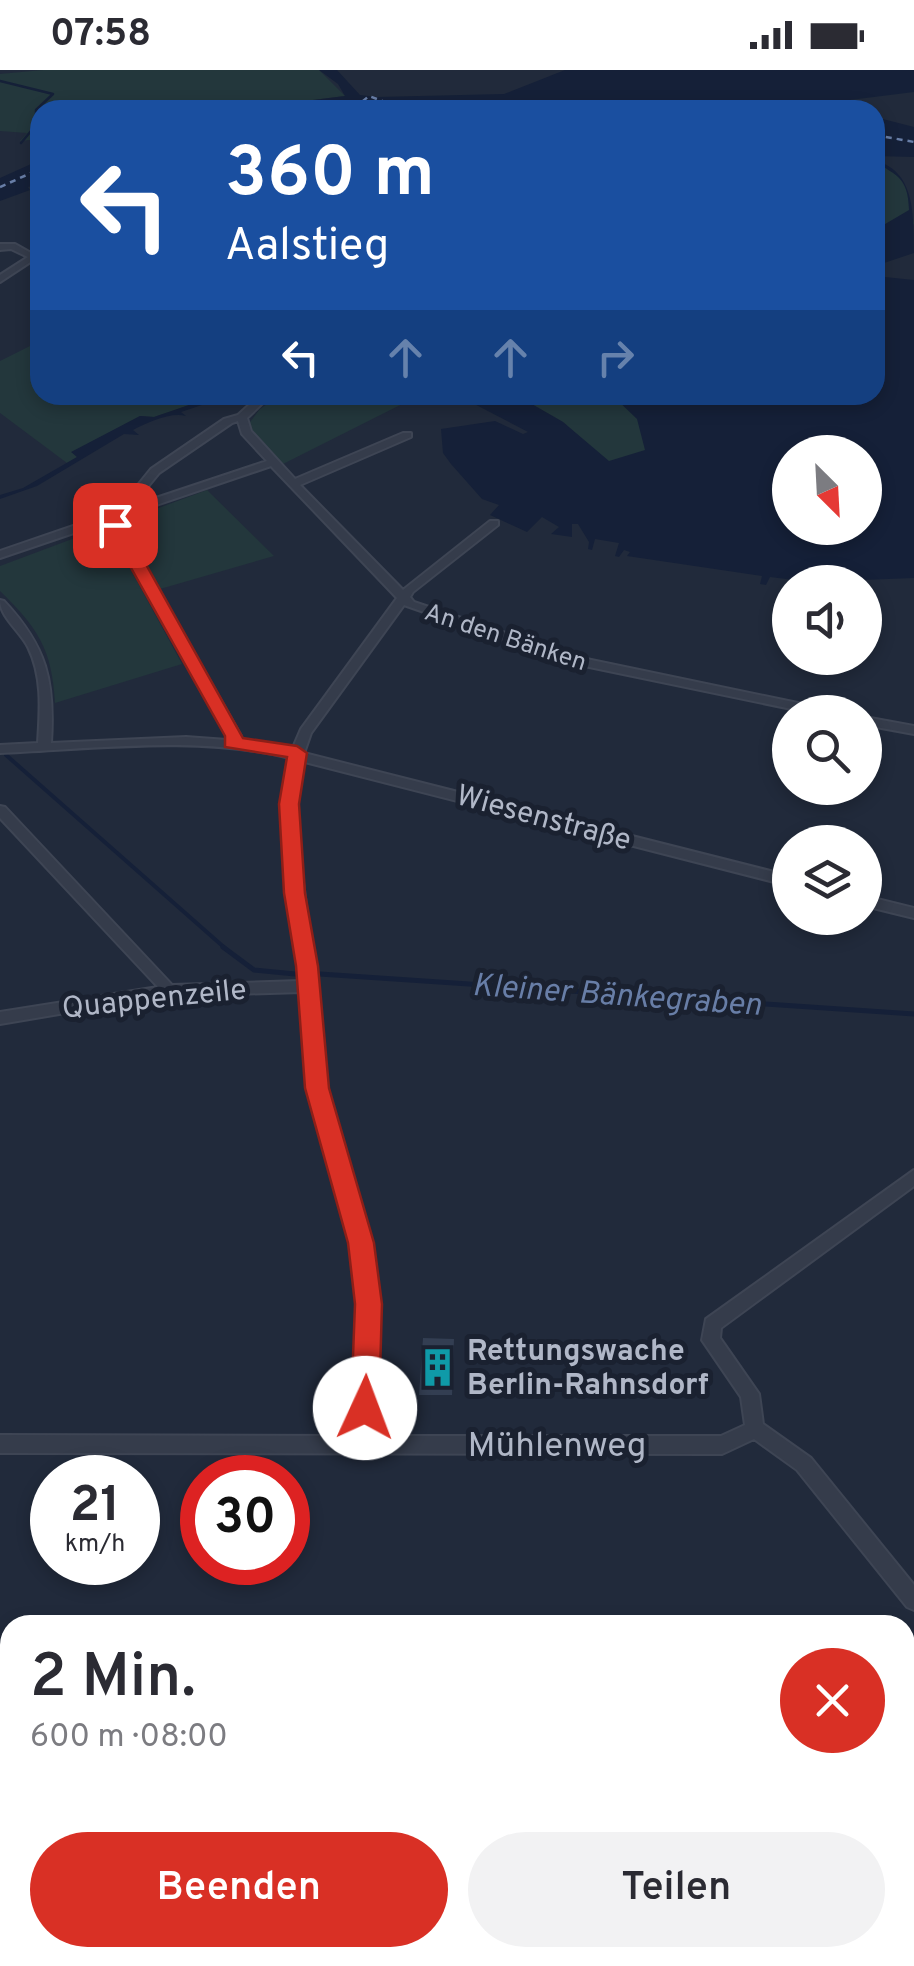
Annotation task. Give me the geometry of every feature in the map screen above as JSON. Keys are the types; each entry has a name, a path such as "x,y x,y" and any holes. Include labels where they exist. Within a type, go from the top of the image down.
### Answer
{"street":[{"path":"0,247 12,246 30,254"},
{"path":"0,278 30,259"},
{"path":"0,555 118,516 156,472 255,405"},
{"name":"An den Bänken","path":"242,417 246,432 410,604 574,660 772,702"},
{"path":"293,484 407,436"},
{"path":"0,564 153,502 274,462"},
{"path":"136,493 153,502"},
{"path":"118,516 234,736 232,743"},
{"path":"364,1443 366,1285 356,1221 317,1088 290,836 290,781 297,753 321,707 403,598 494,523"},
{"path":"0,602 32,638 40,660 48,704 44,745"},
{"path":"882,724 914,730"},
{"name":"Wiesenstraße","path":"0,749 232,743 297,753 772,877"},
{"path":"0,810 166,991"},
{"path":"882,906 914,914"},
{"name":"Quappenzeile","path":"0,1018 166,991 308,986"},
{"path":"914,1177 712,1324 710,1340 750,1394 756,1430 804,1464 914,1600"},
{"name":"Mühlenweg","path":"0,1444 722,1445 756,1430"}],"green space":[{"path":"43,70 319,70 345,96 314,100 30,100 30,140 20,141 27,133 0,131 0,74"},
{"path":"885,168 905,186 914,224 885,238"},
{"path":"30,346 30,405 190,405 154,417 140,416 73,452 77,457 67,463 0,413 0,361"},
{"path":"266,405 400,405 283,464 247,426"},
{"path":"533,405 741,405 772,435 772,454 620,474 563,422"},
{"path":"207,490 274,556 160,589 121,522"},
{"path":"107,526 182,664 55,703 41,641 0,591 0,566"}],"water":[{"path":"319,70 337,70 360,95 377,97 504,94 565,70 914,70 914,92 850,100 314,100 345,96 338,84"},
{"path":"885,120 914,127 914,157 885,156"},
{"path":"30,164 30,190 0,201 0,178"},
{"path":"885,165 898,173 904,183 909,195 914,253 885,263 885,224 909,210 904,184"},
{"path":"885,277 914,280 914,578 882,579 882,565 772,565 772,577 766,585 760,584 762,576 627,556 630,552 624,550 619,557 615,556 619,543 595,539 592,550 588,549 589,542 578,524 572,524 572,537 551,534 559,527 542,517 527,532 490,515 499,505 482,499 451,464 443,453 441,429 495,421 523,434 528,432 476,405 533,405 563,422 609,461 645,450 637,419 622,405 885,405"},
{"path":"189,405 202,405 181,412 186,416 166,417 133,430 139,435 124,434 37,486 0,499 0,495 23,488 77,457 71,452 140,416 154,417"}],"building":[{"name":"Rettungswache Berlin-Rahnsdorf","path":"423,1338 454,1339 452,1395 419,1395"}],"waterway":[{"path":"0,81 53,94 47,100"},
{"path":"21,143 30,132"},
{"name":"Kleiner Bänkegraben","path":"6,755 226,949"},
{"name":"Kleiner Bänkegraben","path":"223,947 254,970 295,974"},
{"name":"Kleiner Bänkegraben","path":"320,974 914,1014"}],"ferry route":[{"path":"364,100 369,96 380,100"},
{"path":"885,137 914,142"},
{"path":"0,187 30,174"}],"place":[{"name":"Rettungswache Berlin-Rahnsdorf","path":"437,1367"}],"route":[{"path":"115,525 234,736 232,743 297,753 289,804 294,893 307,966 317,1088 361,1243 368,1304 365,1408"}]}
